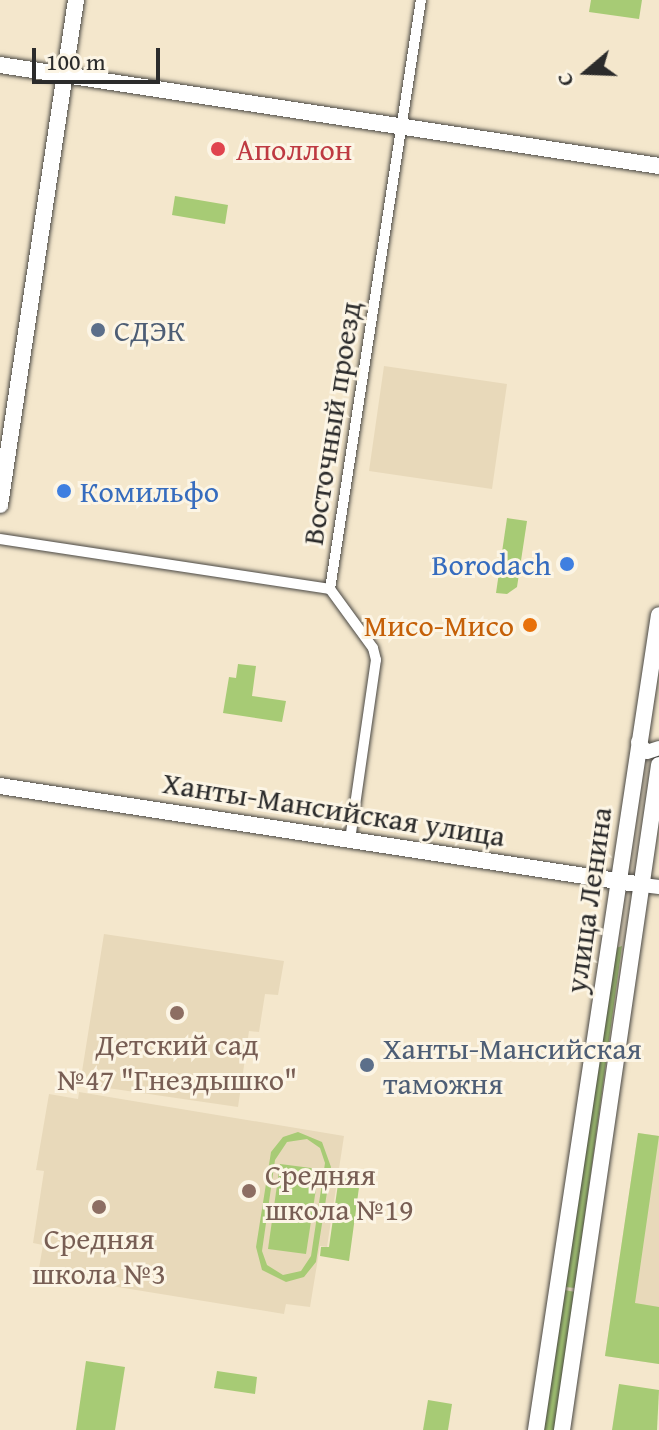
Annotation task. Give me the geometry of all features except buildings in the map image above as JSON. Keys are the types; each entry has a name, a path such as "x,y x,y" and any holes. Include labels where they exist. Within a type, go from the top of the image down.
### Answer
{"main road":[{"path":"0,505 76,0"},
{"path":"0,65 659,166"},
{"name":"улица Ленина","path":"536,1430 659,615"},
{"name":"улица Ленина","path":"562,1430 635,954 651,886 659,765"},
{"name":"Ханты-Мансийская улица","path":"0,786 651,886"},
{"path":"609,952 624,941 635,954"}],"street":[{"name":"Восточный проезд","path":"350,840 376,660 373,648 330,589 421,0"},
{"path":"0,539 330,589"},
{"path":"638,742 647,752 659,748"}],"shaded area":[{"path":"384,366 507,384 492,489 369,471"},
{"name":"Детский сад №47 \"Гнездышко\"","path":"104,934 284,961 278,995 265,994 259,1032 249,1031 238,1107 80,1084"},
{"path":"79,1092 344,1136 327,1247 320,1246 310,1307 286,1304 284,1314 38,1274 43,1245 33,1243 44,1171 36,1170 49,1094 78,1099"},
{"path":"638,1133 659,1136 659,1364 605,1356"}],"green space":[{"path":"591,0 642,0 639,19 589,12"},
{"path":"175,196 228,205 225,224 172,215"},
{"path":"507,518 527,521 517,587 507,594 496,593"},
{"path":"238,664 256,666 252,696 286,701 282,722 223,713 229,677 236,678"},
{"path":"622,946 575,1288 565,1287 616,948"},
{"path":"298,1132 322,1142 331,1167 316,1262 304,1277 286,1282 262,1270 256,1247 271,1152 283,1137","holes":["307,1139 320,1148 325,1163 311,1256 301,1271 283,1275 267,1265 262,1251 275,1160 287,1142"]},
{"path":"638,1133 659,1136 635,1303 659,1307 659,1364 605,1356"},
{"path":"280,1164 319,1169 306,1254 268,1249"},
{"path":"339,1177 360,1180 349,1261 320,1256 321,1247 329,1247"},
{"path":"565,1290 575,1292 555,1430 544,1430"},
{"path":"86,1361 125,1367 115,1430 76,1430"},
{"path":"217,1371 257,1377 255,1394 214,1388"},
{"path":"619,1384 659,1390 657,1430 612,1430"},
{"path":"428,1400 452,1404 448,1430 423,1430"}],"place":[{"name":"Аполлон","path":"218,149"},
{"name":"СДЭК","path":"98,330"},
{"name":"Комильфо","path":"64,491"},
{"name":"Borodach","path":"567,564"},
{"name":"Мисо-Мисо","path":"530,625"},
{"name":"Детский сад №47 \"Гнездышко\"","path":"177,1013"},
{"name":"Ханты-Мансийская таможня","path":"367,1065"},
{"name":"Средняя школа №19","path":"249,1191"},
{"name":"Средняя школа №3","path":"99,1207"}]}
